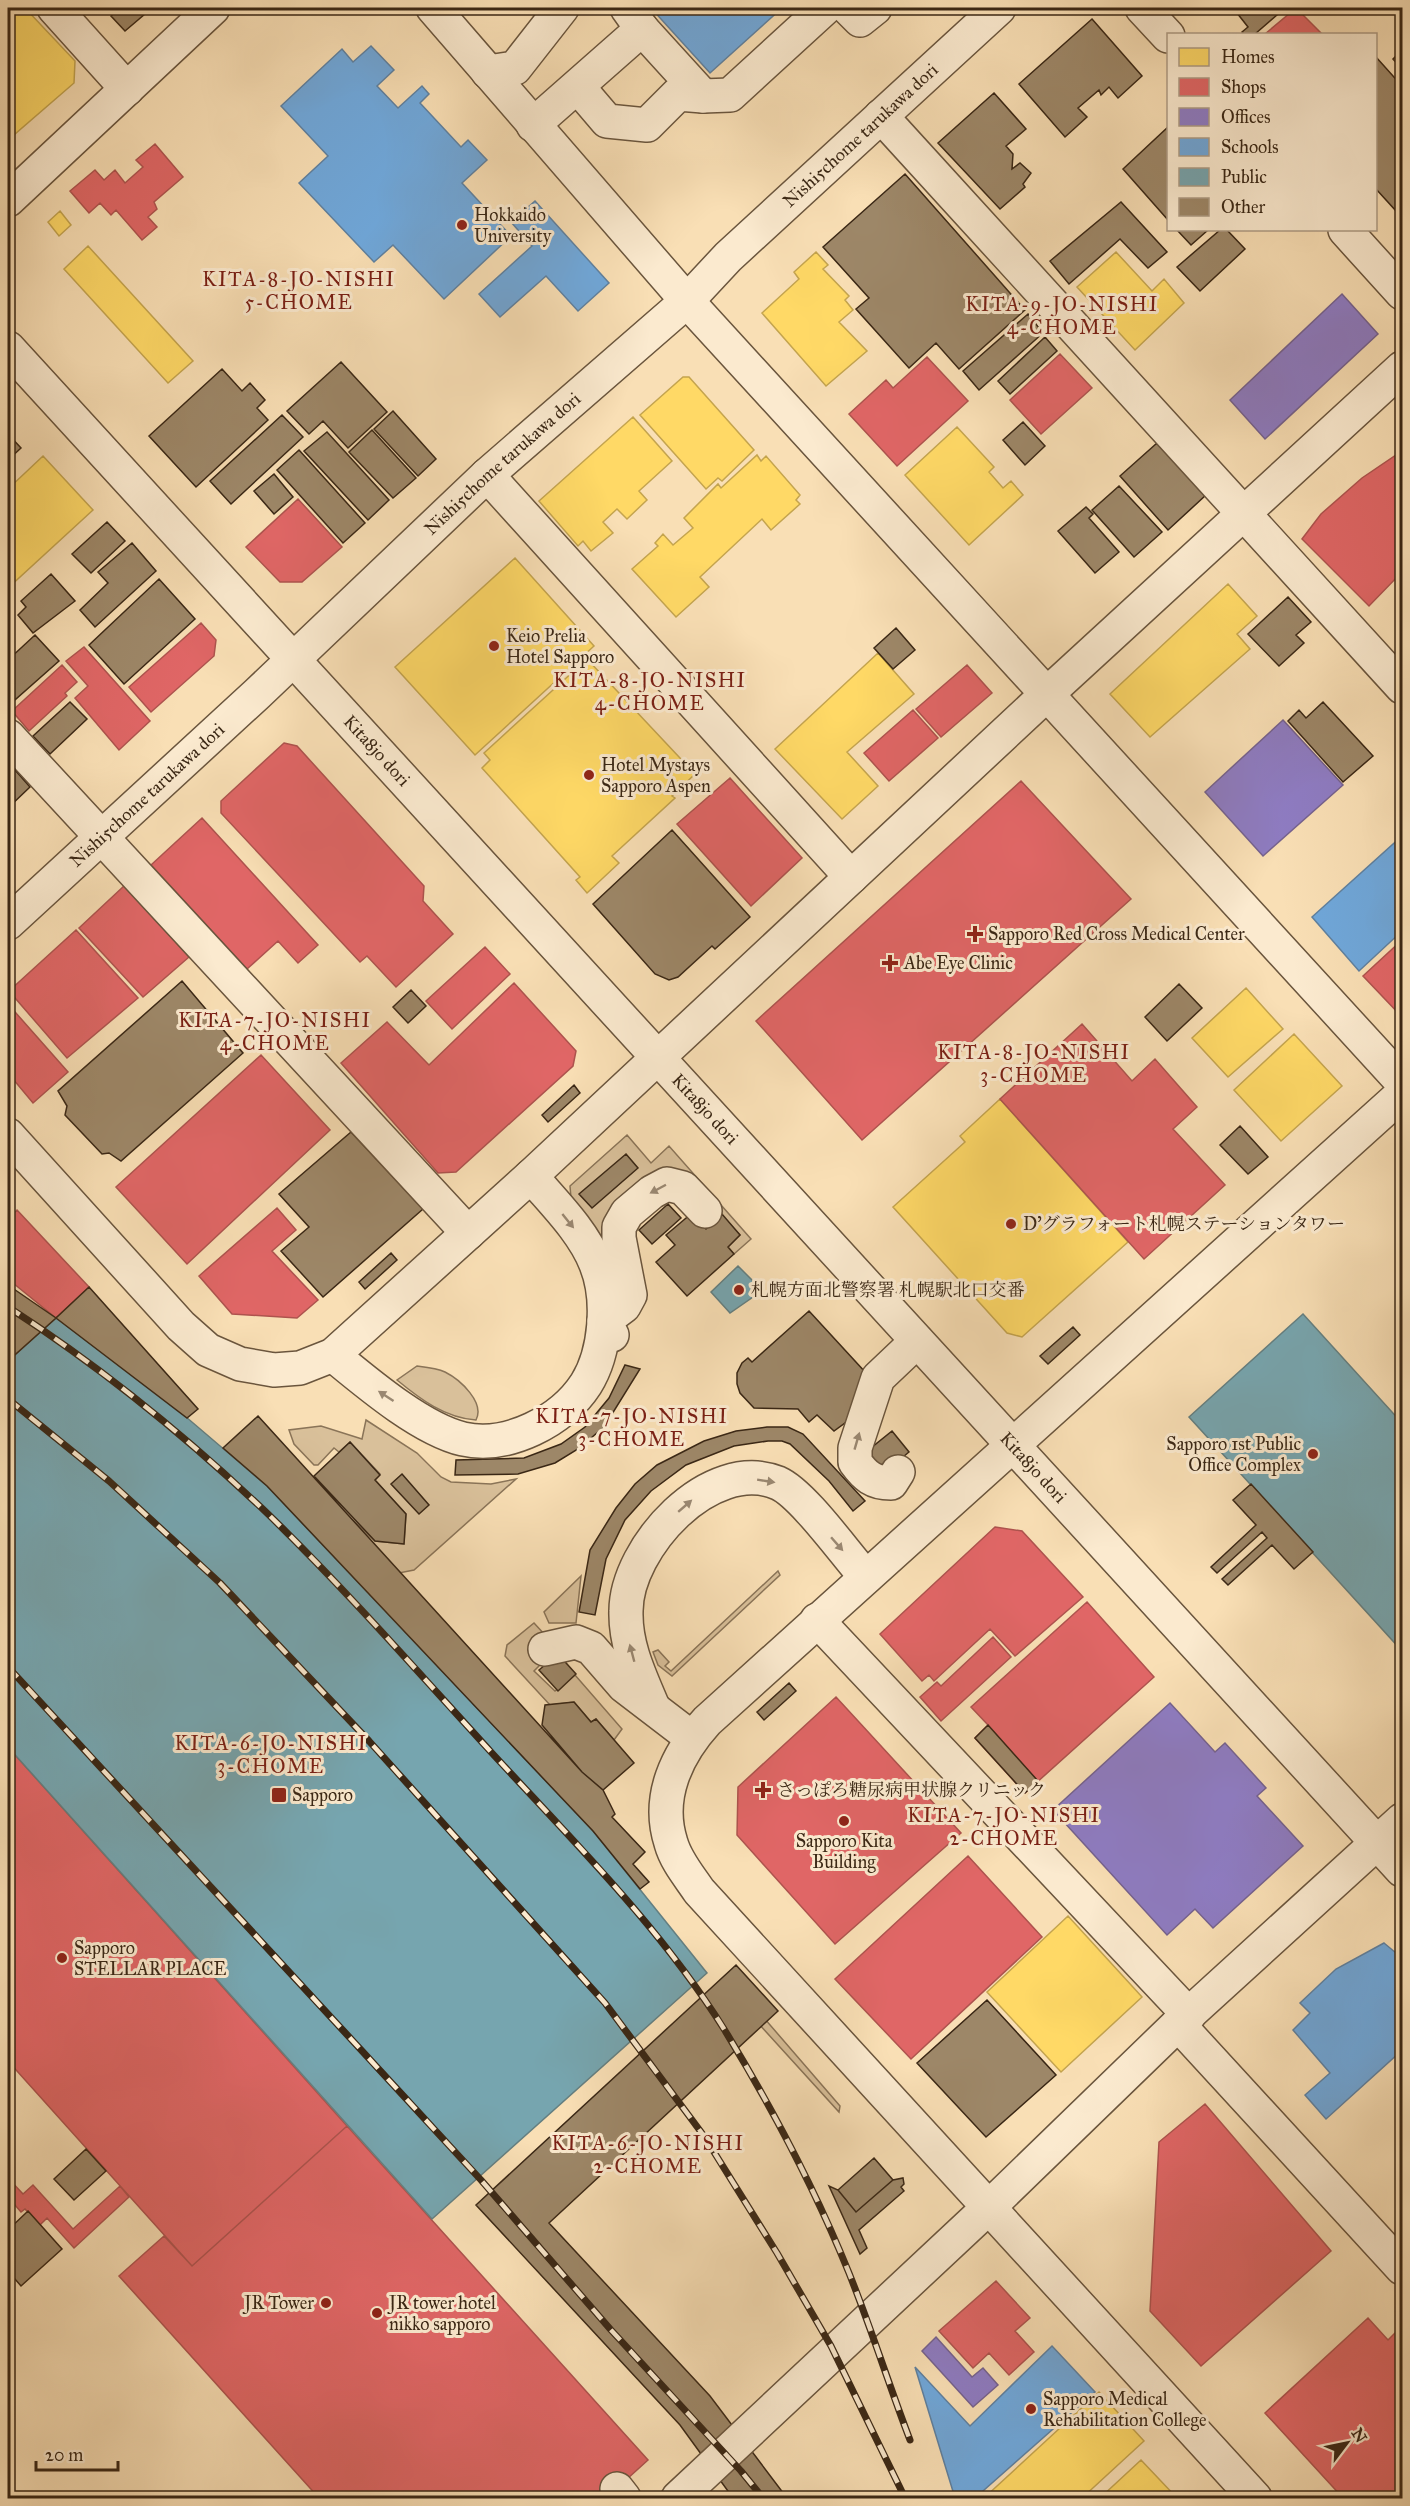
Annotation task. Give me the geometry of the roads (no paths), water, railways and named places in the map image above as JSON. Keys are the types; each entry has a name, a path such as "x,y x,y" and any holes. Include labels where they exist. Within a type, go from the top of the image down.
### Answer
{"street":[{"path":"54,8 127,89"},
{"path":"8,200 213,8"},
{"path":"433,8 687,301 1402,1082"},
{"path":"488,72 516,68 562,8"},
{"path":"578,87 608,121 647,125 678,94 730,95 825,8"},
{"path":"848,8 860,20 875,8"},
{"name":"Nishi5chome tarukawa dori","path":"8,922 293,660 487,475 687,301 728,257 999,8"},
{"path":"1142,8 1167,35"},
{"path":"533,125 578,87 634,18 703,96"},
{"path":"881,116 1402,687"},
{"path":"1346,231 1402,292"},
{"name":"Kita8jo dori","path":"8,348 1402,1870"},
{"path":"8,1135 181,1326 208,1350 240,1364 274,1370 300,1368 333,1355 531,1176 1047,694 1245,515 1402,368"},
{"path":"487,475 851,876"},
{"path":"8,736 468,1233"},
{"path":"1255,2499 699,1891 680,1864 671,1843 667,1796 672,1775 692,1738 707,1721 1402,1094"},
{"path":"333,1355 370,1385 429,1424 446,1433 478,1440 515,1436 531,1430 572,1401 586,1383 598,1353 604,1321 603,1292 597,1265 582,1237 531,1176"},
{"path":"604,1321 629,1302 630,1295 619,1238 619,1227 627,1213 652,1192 668,1184 683,1188 705,1211"},
{"path":"898,1472 891,1483 879,1483 870,1479 855,1462 855,1449 878,1378 917,1341"},
{"path":"654,1707 635,1665 627,1638 625,1610 632,1581 658,1530 690,1501 715,1487 740,1480 778,1483 798,1499 866,1577"},
{"path":"818,1620 1184,2020 1402,2268"},
{"path":"544,1649 576,1642 591,1648 624,1686 692,1738"},
{"path":"678,2499 1184,2020 1402,1820"}],"railway":[{"path":"8,1307 77,1354 143,1404 268,1514 354,1602 584,1852 672,1955 724,2029 759,2088 807,2179 849,2273 910,2440"},
{"path":"8,1399 109,1481 220,1583 369,1741 605,2003 704,2136 777,2253 831,2346 905,2498"},
{"path":"8,1667 481,2180 611,2330 741,2471 763,2498"}],"place":[{"name":"Hokkaido University","path":"462,225"},
{"name":"Keio Prelia Hotel Sapporo","path":"494,646"},
{"name":"Hotel Mystays Sapporo Aspen","path":"589,775"},
{"name":"Sapporo Red Cross Medical Center","path":"975,934"},
{"name":"Abe Eye Clinic","path":"890,963"},
{"name":"D'グラフォート札幌ステーションタワー","path":"1011,1224"},
{"name":"札幌方面北警察署 札幌駅北口交番","path":"739,1290"},
{"name":"Sapporo 1st Public Office Complex","path":"1313,1454"},
{"name":"さっぽろ糖尿病甲状腺クリニック","path":"763,1790"},
{"name":"Sapporo","path":"279,1795"},
{"name":"Sapporo Kita Building","path":"844,1821"},
{"name":"Sapporo STELLAR PLACE","path":"62,1958"},
{"name":"JR Tower","path":"326,2303"},
{"name":"JR tower hotel nikko sapporo","path":"377,2313"},
{"name":"Sapporo Medical Rehabilitation College","path":"1031,2409"}],"district":[{"name":"KITA-8-JO-NISHI 5-CHOME","path":"299,290"},
{"name":"KITA-9-JO-NISHI 4-CHOME","path":"1062,316"},
{"name":"KITA-8-JO-NISHI 4-CHOME","path":"650,692"},
{"name":"KITA-7-JO-NISHI 4-CHOME","path":"275,1032"},
{"name":"KITA-8-JO-NISHI 3-CHOME","path":"1034,1064"},
{"name":"KITA-7-JO-NISHI 3-CHOME","path":"632,1428"},
{"name":"KITA-6-JO-NISHI 3-CHOME","path":"271,1754"},
{"name":"KITA-7-JO-NISHI 2-CHOME","path":"1004,1826"},
{"name":"KITA-6-JO-NISHI 2-CHOME","path":"648,2154"}]}
